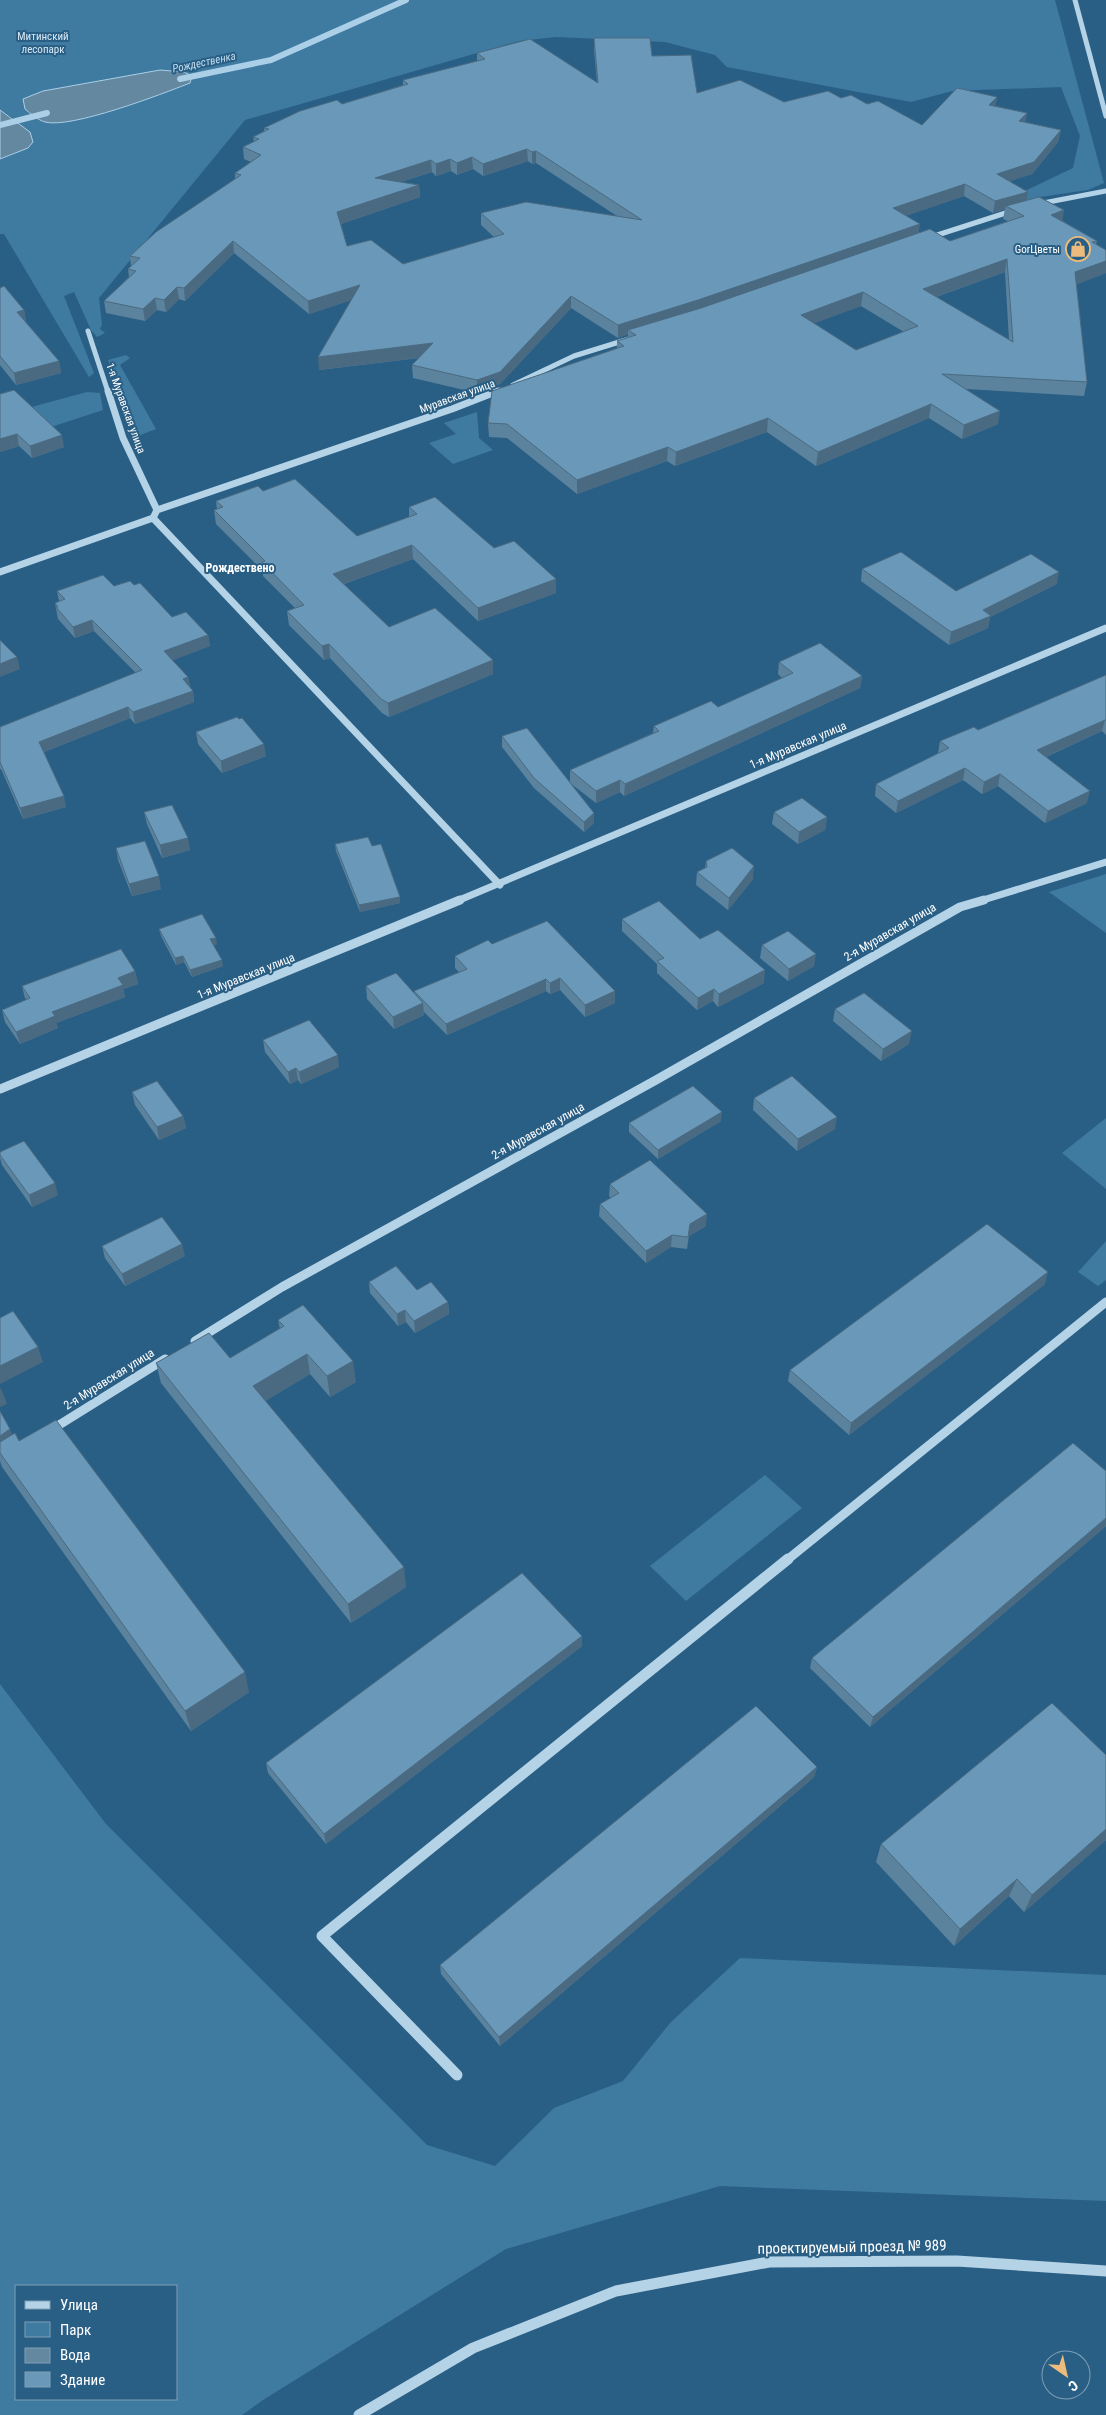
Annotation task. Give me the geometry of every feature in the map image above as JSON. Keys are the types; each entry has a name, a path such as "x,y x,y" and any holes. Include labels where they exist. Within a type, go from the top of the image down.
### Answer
{"street":[{"path":"1075,0 1106,116"},
{"path":"1030,207 1064,198 1106,192"},
{"path":"923,239 1021,209"},
{"name":"1-я Муравская улица","path":"88,331 123,438 157,510"},
{"name":"Муравская улица","path":"157,510 452,409 508,387 574,356 634,338"},
{"path":"0,572 153,518 157,510"},
{"path":"153,518 500,885"},
{"name":"1-я Муравская улица","path":"0,1089 500,885 871,726 1065,647 1106,628"},
{"name":"2-я Муравская улица","path":"190,1344 282,1287 665,1075 960,907 1106,862"},
{"path":"457,2075 322,1936 1106,1302"},
{"name":"2-я Муравская улица","path":"41,1436 174,1354"},
{"name":"проектируемый проезд № 989","path":"360,2415 473,2348 625,2290 769,2262 958,2261 1106,2271"}],"green space":[{"name":"Митинский лесопарк","path":"0,0 1055,0 1104,183 1088,190 1040,197 1008,206 1002,202 1073,168 1080,136 1061,87 952,91 911,102 727,67 715,55 665,42 556,37 519,41 245,120 99,298 102,325 100,329 105,333 97,337 91,330 74,292 64,296 94,373 89,377 4,234 0,234 0,159 14,154 16,120 0,110"},
{"path":"126,355 130,358 120,365 156,429 138,436 108,360"},
{"path":"87,392 100,393 103,410 48,428 28,408"},
{"path":"477,412 479,438 493,450 453,464 429,443 456,434 444,423"},
{"path":"1106,874 1106,933 1049,892"},
{"path":"1106,1118 1106,1189 1062,1153"},
{"path":"1106,1241 1106,1280 1098,1286 1078,1272"},
{"path":"765,1475 802,1508 686,1601 650,1566"},
{"path":"0,1684 106,1824 427,2145 495,2166 554,2108 623,2081 671,2022 740,1958 1106,1975 1106,2201 720,2186 506,2249 263,2400 242,2415 0,2415"}],"water":[{"path":"160,70 184,72 192,76 190,83 95,116 58,123 45,122 25,109 23,99 43,91"},
{"path":"0,110 30,132 33,142 28,148 0,159"}],"building":[{"path":"594,38 650,38 652,56 691,55 697,93 740,80 784,102 828,91 841,98 851,95 867,104 878,101 922,125 957,88 997,97 989,105 1027,113 1019,121 1061,130 1034,162 997,174 1028,192 995,201 965,184 893,208 920,224 698,300 618,325 571,296 500,372 477,380 412,365 433,343 318,357 360,285 308,301 233,241 184,288 177,287 164,300 155,298 143,309 104,301 136,271 128,269 140,258 130,256 156,232 241,175 235,173 261,155 243,147 259,139 253,137 269,129 264,128 300,111 337,100 342,104 408,84 403,80 485,59 477,53 530,39 598,83","holes":["527,149 532,152 536,151 642,220 526,202 481,213 504,234 403,264 371,240 347,246 337,212 419,185 375,178 431,160 436,164 450,159 457,163 472,157 483,164"]},
{"path":"1039,197 1064,210 1051,215 1097,241 1092,242 1106,250 1106,261 1075,272 1087,382 942,374 1000,411 964,425 931,404 818,452 768,418 676,452 668,447 577,480 507,424 488,423 492,391 624,346 617,341 636,335 628,330 701,308 930,229 950,241 1024,216 1006,206","holes":["1007,259 1013,342 923,289","863,292 918,326 856,350 801,315"]},
{"path":"4,286 24,310 17,312 59,361 14,373 0,356 0,288"},
{"path":"14,390 62,435 30,446 17,434 0,439 0,394"},
{"path":"295,479 357,536 417,514 409,507 435,497 494,548 514,541 556,579 478,608 412,545 333,574 389,627 435,608 493,660 388,703 381,699 329,644 322,646 287,611 304,605 262,562 265,561 214,510 223,507 216,501 258,486 263,491"},
{"path":"901,552 956,591 1031,554 1059,572 983,610 991,616 951,632 862,569"},
{"path":"103,575 114,586 130,581 134,585 140,583 172,617 186,612 208,635 164,651 188,677 183,679 193,691 133,712 128,707 39,742 64,796 20,808 0,762 0,727 142,670 92,620 73,627 56,607 58,607 55,603 65,599 57,591"},
{"path":"0,640 17,657 0,664"},
{"path":"820,643 862,676 625,784 620,780 596,791 570,770 659,731 654,726 711,701 718,707 793,673 779,662"},
{"path":"1106,675 1106,720 1037,750 1090,791 1048,811 1000,774 984,782 965,768 898,801 876,784 949,748 940,741 974,727 978,730"},
{"path":"237,717 239,719 242,718 264,744 221,761 196,732"},
{"path":"527,728 594,813 584,822 534,778 502,736"},
{"path":"802,798 827,817 799,832 774,812"},
{"path":"172,805 188,838 160,845 144,812"},
{"path":"368,837 372,846 381,844 400,897 359,905 335,844"},
{"path":"145,841 159,876 129,884 116,848"},
{"path":"732,848 754,866 729,898 697,872 707,867 706,861"},
{"path":"659,901 700,939 718,930 765,970 719,994 714,989 698,998 657,961 664,958 622,919"},
{"path":"202,914 216,938 210,939 222,960 190,970 183,956 175,958 159,929"},
{"path":"547,921 615,991 585,1005 560,978 550,983 546,979 446,1024 414,991 467,969 455,956 488,940 492,944"},
{"path":"788,931 816,954 789,969 762,945"},
{"path":"121,949 135,971 118,978 123,985 52,1012 55,1016 16,1032 2,1010 30,998 22,986"},
{"path":"396,973 423,1003 393,1017 366,986"},
{"path":"864,993 912,1031 883,1049 835,1009"},
{"path":"309,1020 338,1055 299,1072 296,1068 288,1072 263,1040"},
{"path":"792,1076 837,1117 798,1139 754,1098"},
{"path":"157,1081 183,1116 157,1127 132,1092"},
{"path":"693,1086 722,1112 658,1150 629,1123"},
{"path":"24,1141 55,1183 29,1195 0,1155 0,1152"},
{"path":"650,1160 707,1214 690,1224 688,1237 672,1235 646,1251 600,1204 619,1193 610,1184"},
{"path":"162,1217 182,1244 122,1274 102,1246"},
{"path":"987,1224 1048,1272 851,1423 790,1370"},
{"path":"396,1266 417,1290 431,1282 448,1302 414,1321 405,1310 397,1314 369,1282"},
{"path":"303,1305 353,1361 327,1376 307,1354 253,1386 404,1567 348,1604 156,1363 209,1333 230,1358 284,1326 278,1320"},
{"path":"13,1311 38,1347 0,1366 0,1318"},
{"path":"0,1411 10,1429 0,1436"},
{"path":"56,1420 245,1672 185,1711 0,1453 0,1442 15,1433 19,1441"},
{"path":"1073,1443 1106,1471 1106,1518 873,1717 812,1658"},
{"path":"522,1573 582,1636 324,1834 266,1763"},
{"path":"1052,1703 1106,1755 1106,1829 1032,1895 1017,1879 960,1929 881,1844"},
{"path":"756,1706 817,1767 499,2037 440,1965"}],"waterway":[{"name":"Рождественка","path":"180,79 271,60 406,0"},
{"name":"Рождественка","path":"0,125 47,113"}],"place":[{"name":"GorЦветы","path":"1078,249"}],"district":[{"name":"Рождествено","path":"240,568"}]}
